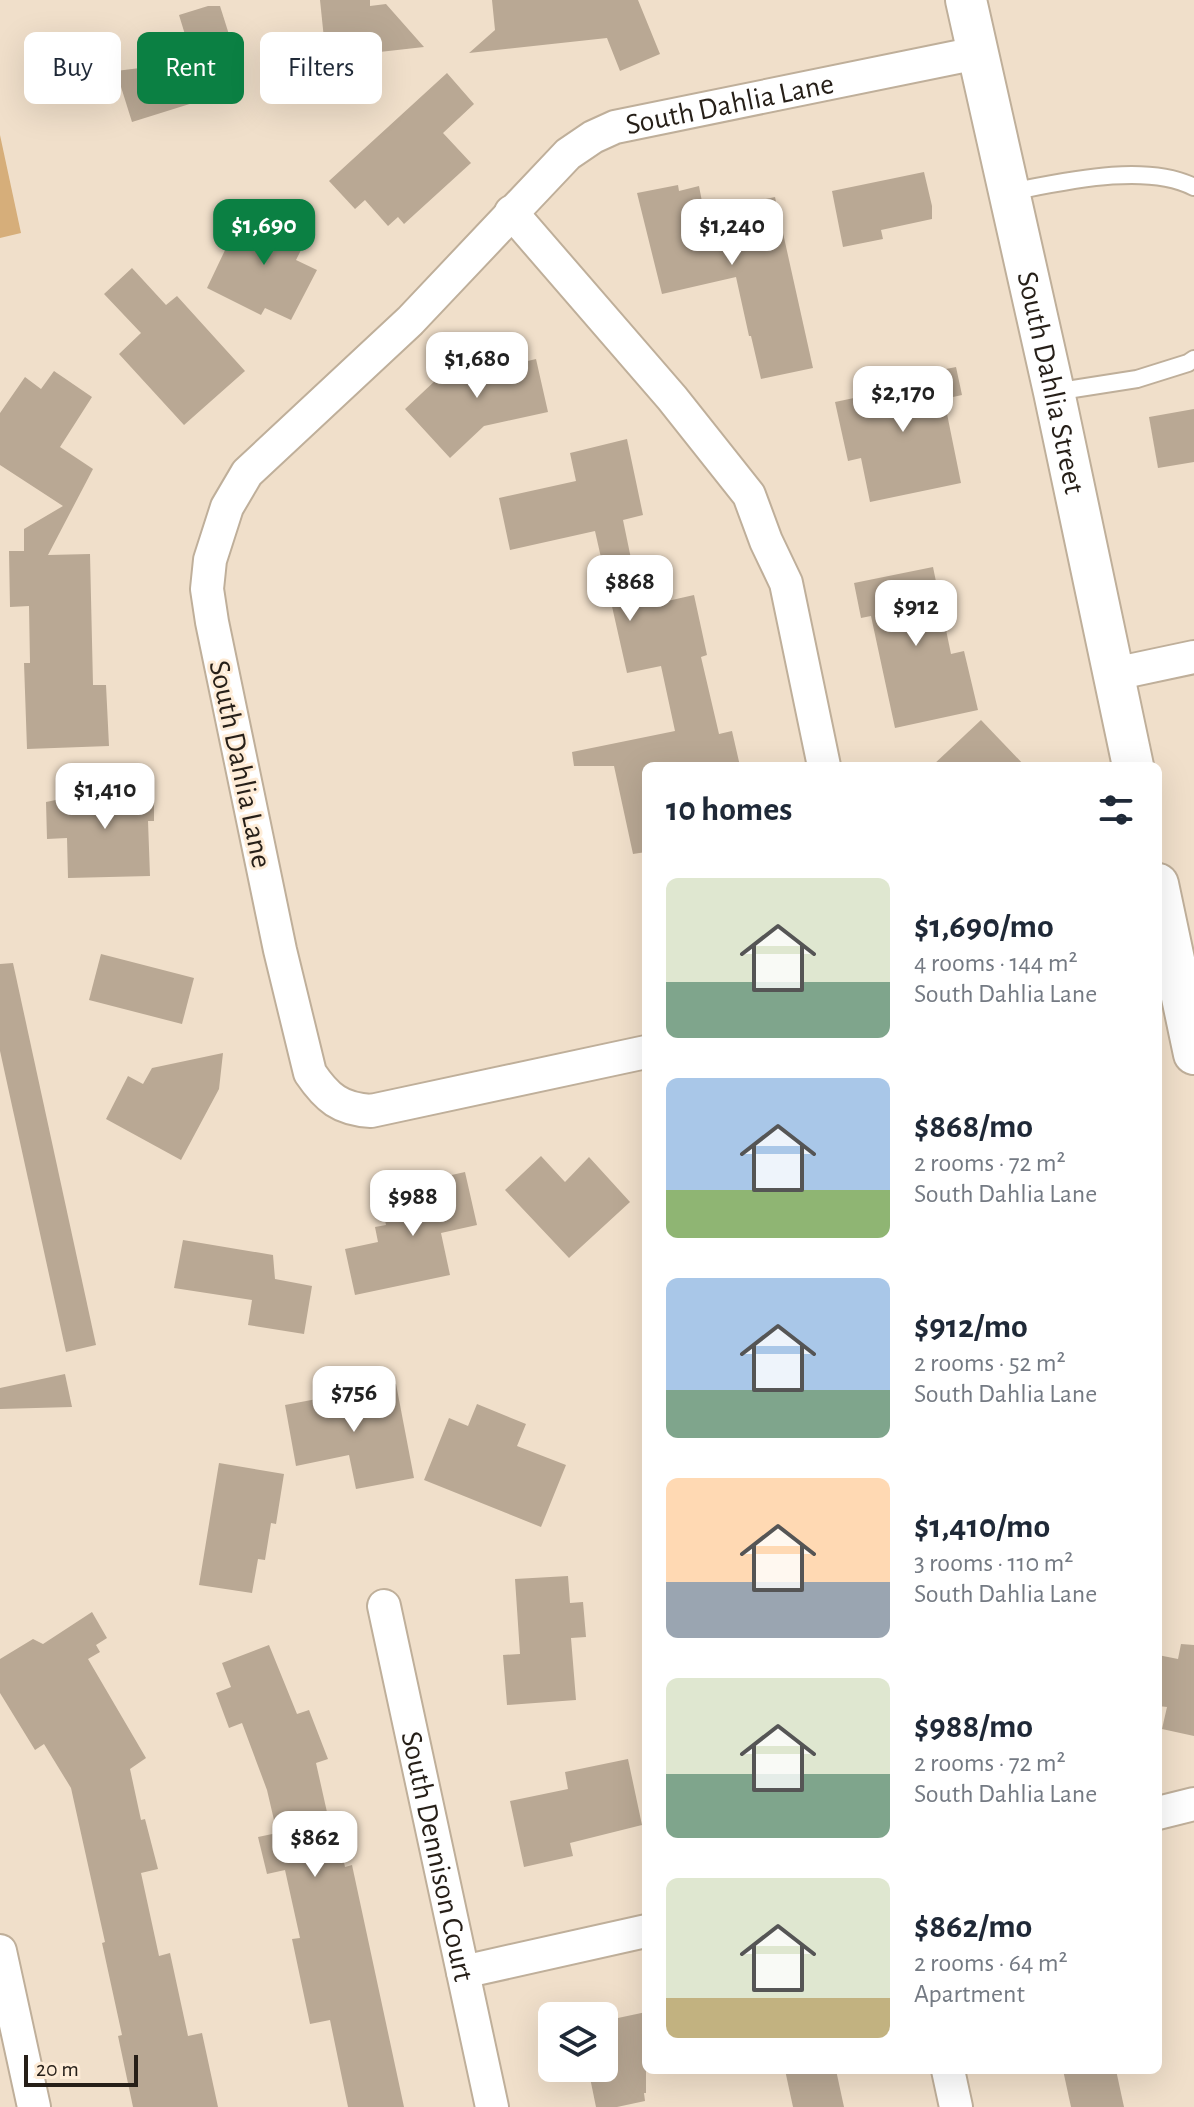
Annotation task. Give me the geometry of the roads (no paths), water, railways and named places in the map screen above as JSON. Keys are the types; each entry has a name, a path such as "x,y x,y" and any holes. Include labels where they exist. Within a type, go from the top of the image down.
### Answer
{"street":[{"name":"South Dahlia Street","path":"966,0 1054,392 1132,762"},
{"name":"South Dahlia Lane","path":"642,1053 371,1111 340,1106 321,1088 310,1073 280,950 212,622 207,589 216,538 227,507 247,473 410,321 568,154 593,137 615,127 977,53"},
{"path":"511,212 672,398 749,495 786,583 823,762"},
{"path":"1114,674 1194,657"},
{"path":"1162,903 1194,1054"},
{"name":"South Dennison Court","path":"384,1606 492,2107"},
{"path":"1162,1812 1194,1804"},
{"path":"463,1972 642,1932"},
{"path":"0,1951 34,2107"},
{"path":"949,2074 956,2107"}],"lane":[{"path":"1009,192 1094,176 1151,176 1194,187"},
{"path":"1054,392 1137,379 1194,359"}]}
